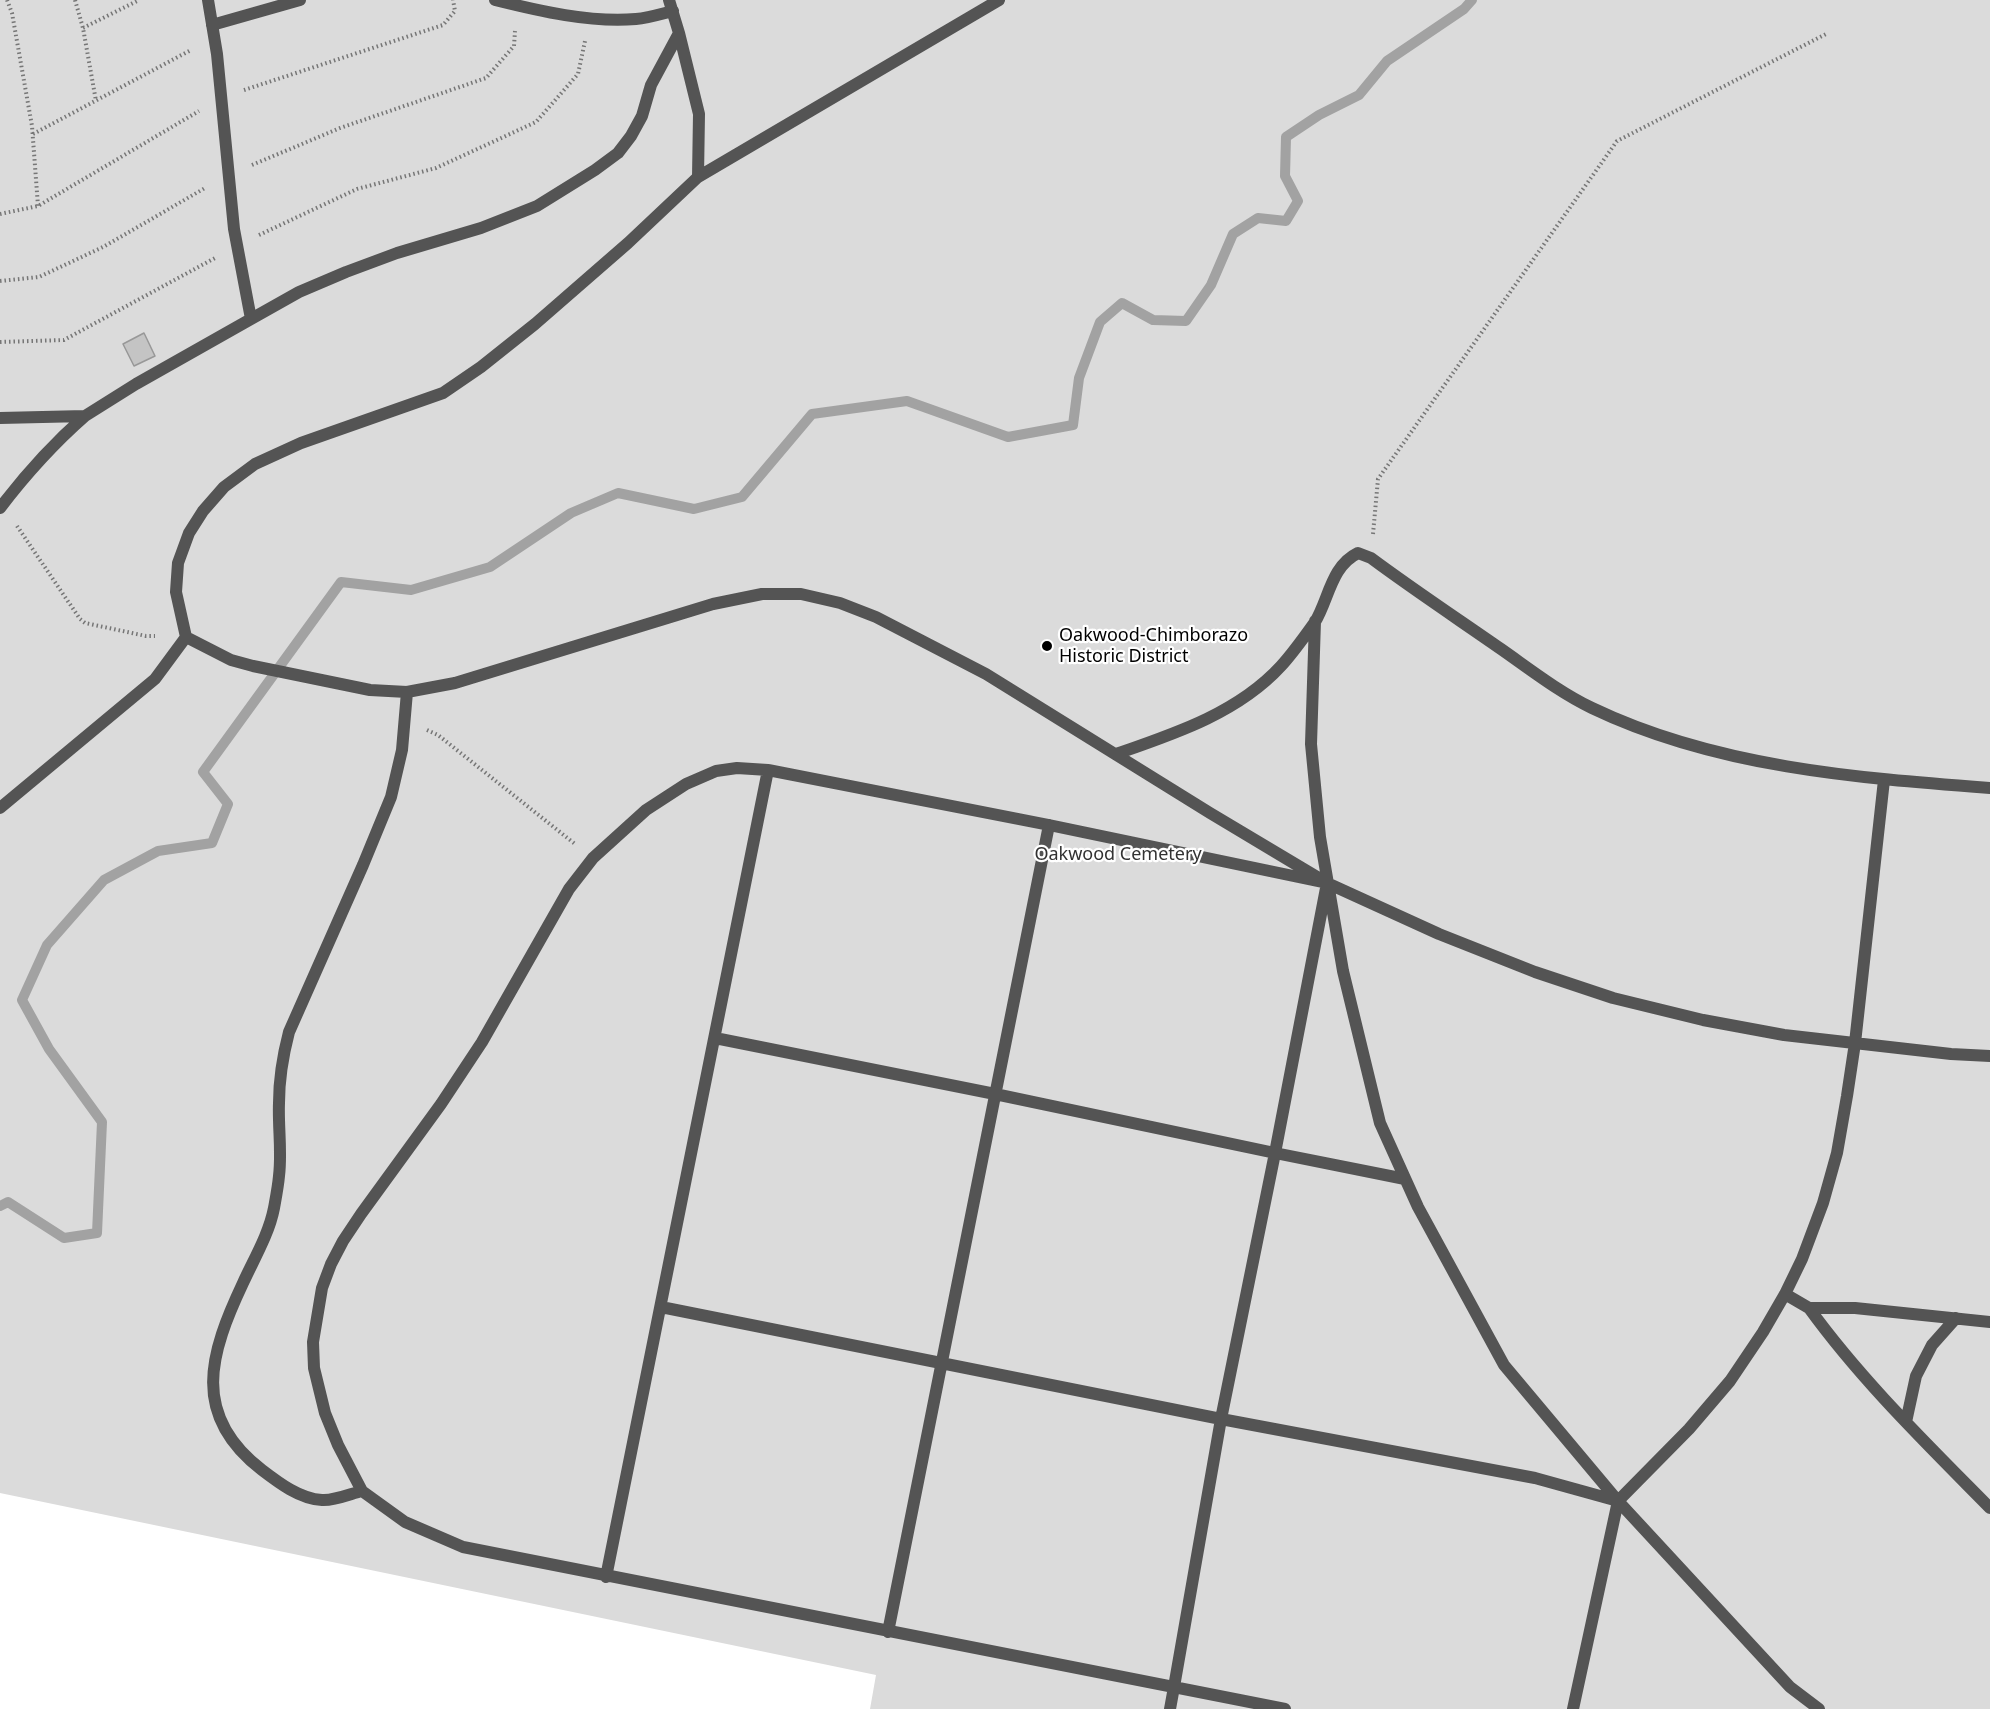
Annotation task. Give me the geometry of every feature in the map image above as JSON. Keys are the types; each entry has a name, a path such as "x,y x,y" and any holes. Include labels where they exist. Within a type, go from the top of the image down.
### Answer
{"lane":[{"path":"208,0 237,246 251,319"},
{"path":"212,25 299,0"},
{"path":"495,0 545,12 590,18 636,19 671,5 699,114 698,177"},
{"path":"0,808 155,679 186,637 176,592 178,563 189,533 202,511 224,486 255,464 301,443 443,393 481,367 535,324 628,243 698,177 999,0"},
{"path":"0,507 55,443 85,416 135,384 299,292 397,253 481,228 537,206 596,170 618,153 631,136 642,116 651,85 679,33"},
{"path":"0,418 85,416"},
{"path":"1116,754 1161,739 1208,719 1250,694 1281,666 1315,621 1346,559 1358,553 1371,558 1555,688 1592,708 1631,724 1733,755 1884,780 1990,788"},
{"path":"186,637 231,660 254,666 370,690 407,692 454,683 713,604 762,594 801,594 840,603 886,622 986,674 1327,882 1439,934 1535,972 1613,998 1703,1020 1784,1035 1951,1054 1990,1056"},
{"path":"1315,621 1311,744 1327,882 1343,971 1380,1123 1405,1179 1504,1365 1618,1501 1790,1687 1819,1709"},
{"path":"362,1491 323,1500 300,1495 249,1460 222,1426 214,1399 213,1374 217,1347 242,1285 263,1242 273,1211 279,1175 279,1102 282,1059 289,1032 391,796 402,750 407,692"},
{"path":"1285,1709 463,1547 405,1522 362,1491 329,1424 314,1368 313,1342 322,1288 343,1241 476,1051 569,889 593,858 646,810 686,784 716,771 736,768 768,770 1327,882"},
{"path":"606,1577 768,770"},
{"path":"1573,1709 1618,1501 1689,1429 1730,1381 1785,1294 1802,1258 1826,1193 1837,1153 1855,1043 1884,780"},
{"path":"888,1632 1049,825"},
{"path":"1170,1709 1221,1419 1327,882"},
{"path":"715,1038 1405,1179"},
{"path":"1785,1294 1809,1308 1836,1346 1990,1508"},
{"path":"661,1307 1221,1419 1535,1478 1618,1501"},
{"path":"1809,1308 1855,1308 1990,1322"},
{"path":"1906,1422 1916,1376 1932,1345 1956,1318"}],"path":[{"path":"7,0 12,13 33,134 38,206"},
{"path":"75,0 83,28 96,101"},
{"path":"83,28 139,0"},
{"path":"0,280 39,277 103,247 228,175 340,128 486,78 514,46 517,5"},
{"path":"0,342 64,340 237,246 357,189 436,168 536,122 578,74 590,18"},
{"path":"1371,558 1378,479 1617,141 1828,33"},
{"path":"33,134 214,38"},
{"path":"17,525 80,619 85,623 146,636"},
{"path":"438,735 576,844"}],"green space":[{"name":"Oakwood Cemetery","path":"0,0 1990,0 1990,1709 870,1709 876,1675 0,1493"}],"building":[{"path":"144,333 155,356 134,366 123,344"}],"waterway":[{"path":"0,1206 8,1202 64,1238 97,1233 102,1122 49,1049 22,1000 47,945 104,880 158,851 212,843 228,804 203,772 341,582 411,590 490,567 571,513 618,493 694,509 742,497 812,414 907,401 1008,437 1073,425 1079,378 1100,322 1122,303 1153,320 1186,321 1211,285 1233,234 1258,218 1286,221 1298,201 1285,176 1286,137 1319,115 1359,95 1387,61 1464,9 1472,0"}],"place":[{"name":"Oakwood-Chimborazo Historic District","path":"1047,646"}]}
